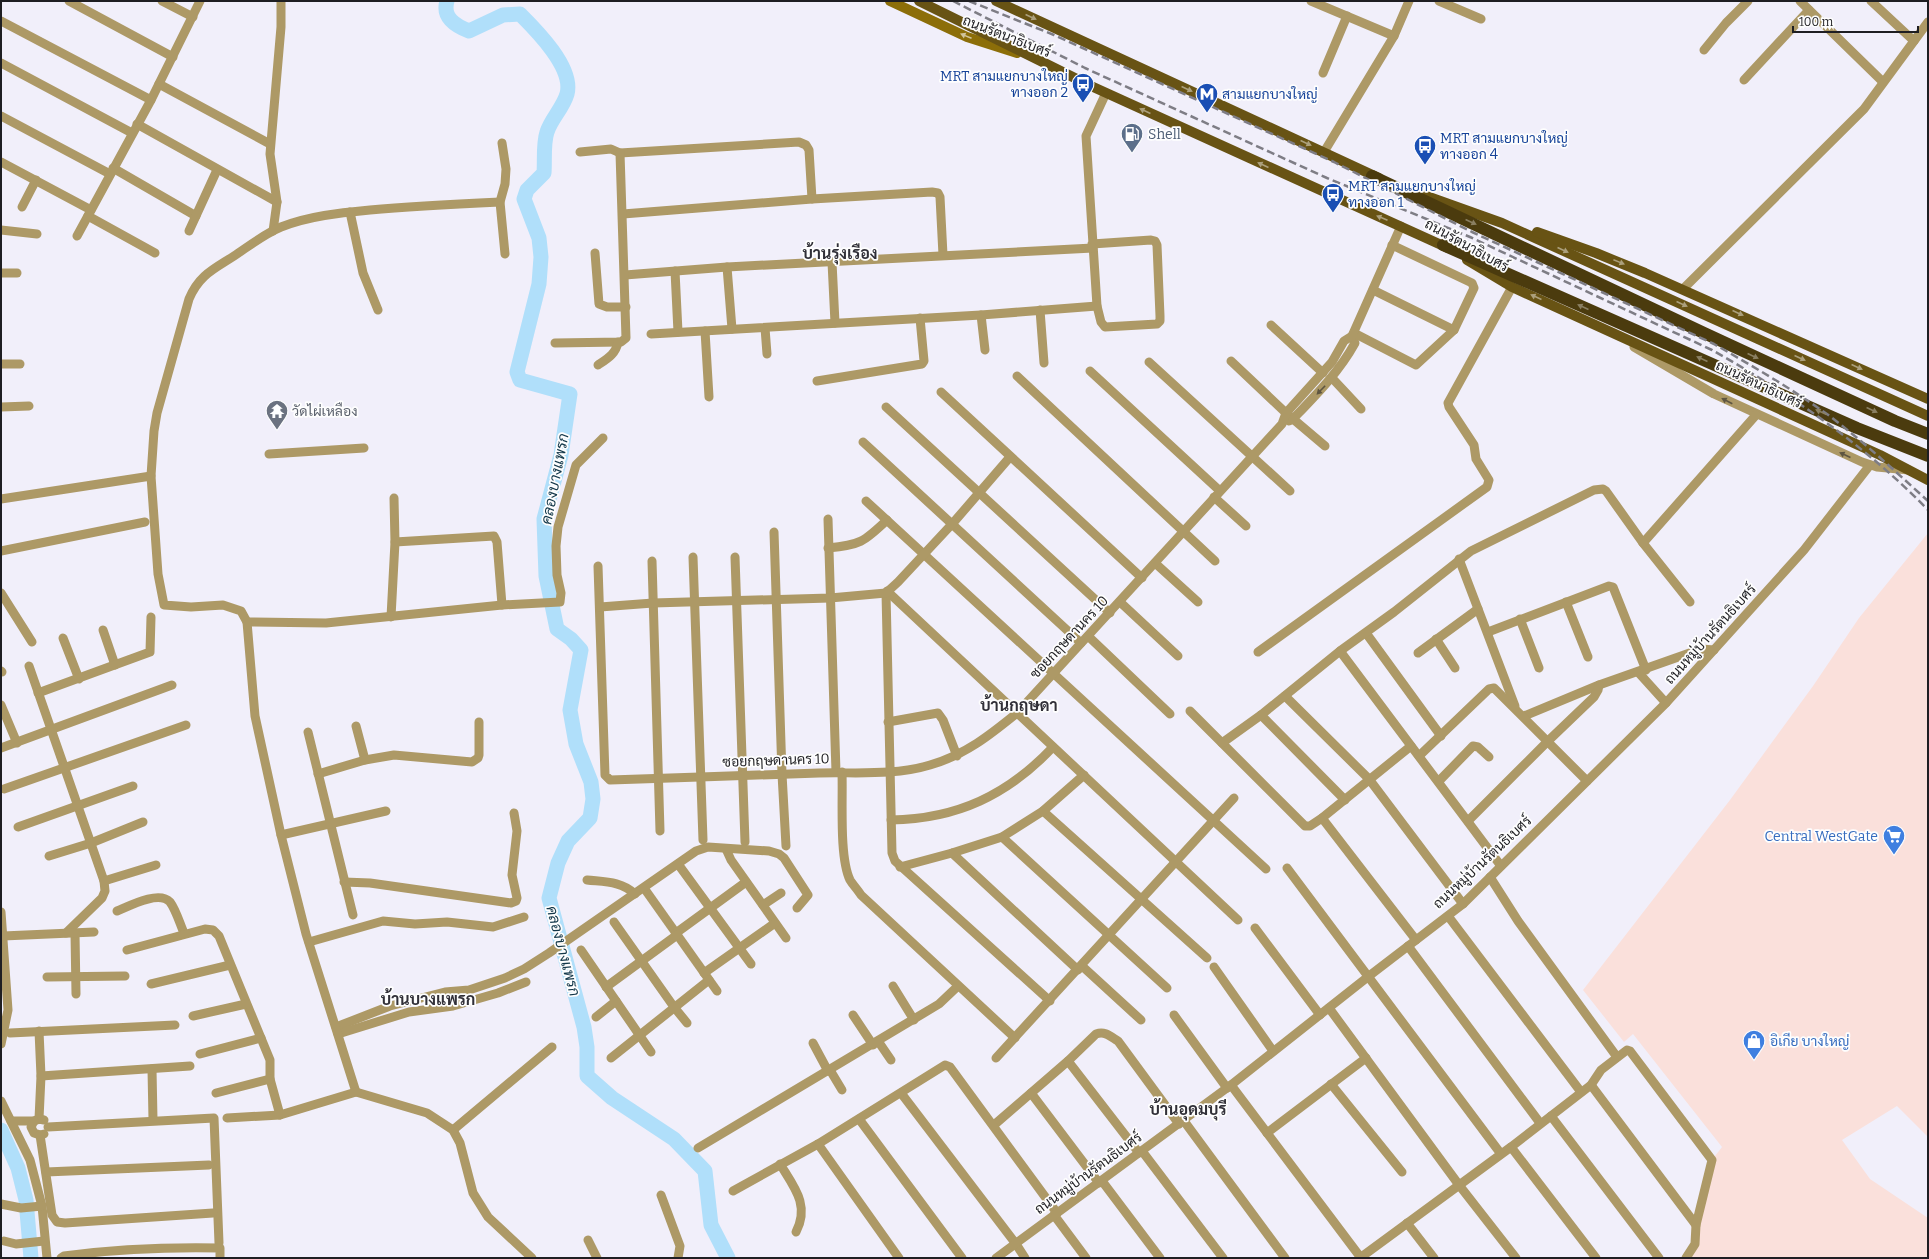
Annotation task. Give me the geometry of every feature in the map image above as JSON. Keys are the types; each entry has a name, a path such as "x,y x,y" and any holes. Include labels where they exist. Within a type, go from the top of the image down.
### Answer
{"highway":[{"path":"1372,176 1718,339 1895,421 1928,434"},
{"path":"1443,245 1857,428 1928,456"}],"main road":[{"name":"ถนนรัตนาธิเบศร์","path":"890,1 967,37 1030,57 1338,199 1443,245 1512,287 1896,463"},
{"path":"920,1 1030,57"},
{"name":"ถนนรัตนาธิเบศร์","path":"996,1 1324,152 1372,176 1502,223"},
{"path":"1502,223 1531,230 1596,253 1683,289 1928,399"},
{"path":"1502,223 1928,416"},
{"path":"1896,463 1928,480"},
{"path":"1896,463 1928,474"}],"street":[{"path":"69,1 173,57"},
{"path":"162,1 193,17"},
{"path":"77,236 151,100 200,1"},
{"path":"273,231 277,202 270,144 281,27 280,1"},
{"path":"1311,1 1394,36"},
{"path":"1324,152 1394,36 1409,1"},
{"path":"1439,1 1481,19"},
{"path":"1704,50 1726,23 1748,1"},
{"path":"1800,1 1883,82"},
{"path":"1871,1 1914,41"},
{"path":"1744,80 1809,10"},
{"path":"1323,73 1347,16"},
{"path":"1,21 151,100"},
{"path":"1683,289 1864,108 1928,22"},
{"path":"1,63 132,133"},
{"path":"159,84 270,144"},
{"path":"625,275 727,267 1092,246 1151,240 1155,241 1157,246 1160,321 1157,324 1105,327 1101,322 1097,306 1092,246 1086,132 1106,93"},
{"path":"1,116 112,171 196,216"},
{"path":"137,124 217,170 277,202"},
{"path":"580,152 611,149 620,153 799,142 806,145 809,150 812,199"},
{"path":"502,143 506,169 505,184 500,202 505,254"},
{"path":"555,343 621,342 626,338 620,153"},
{"path":"1,162 36,180 155,253"},
{"path":"189,231 217,170"},
{"path":"22,207 36,180"},
{"path":"623,214 812,199 932,192 938,193 940,197 943,255"},
{"path":"356,1092 309,942 281,835 255,716 247,622 241,611 223,605 191,607 164,605 158,574 151,476 157,413 189,298 195,285 205,274 273,231 307,219 350,212 410,206 500,202"},
{"path":"350,212 363,273 378,310"},
{"name":"ซอยกฤษดานคร 10","path":"1290,416 1332,362 1344,342 1353,334 1401,226"},
{"path":"1,230 37,234"},
{"path":"1353,334 1416,365 1454,330 1474,288 1474,285 1392,245"},
{"path":"595,253 599,304 607,307 626,307"},
{"path":"832,262 835,323"},
{"path":"727,267 732,329"},
{"path":"675,271 678,332"},
{"path":"1,272 16,273"},
{"path":"1258,652 1487,487 1489,480 1476,459 1474,445 1449,407 1448,403 1512,287"},
{"path":"1373,290 1454,330"},
{"path":"651,334 981,315 1097,306"},
{"path":"1040,310 1044,363"},
{"path":"981,315 985,350"},
{"path":"817,381 922,364 924,361 920,318"},
{"path":"1271,325 1323,373"},
{"path":"765,328 767,354"},
{"path":"705,331 709,397"},
{"path":"1610,331 1692,383 1756,415 1870,465 1910,470"},
{"name":"ซอยกฤษดานคร 10","path":"600,607 605,775 607,779 839,772 890,773 929,766 957,756 989,737 1017,713 1055,674 1081,643 1184,533 1217,494 1282,424 1332,378 1342,366 1356,343 1353,334"},
{"path":"598,365 611,356 618,342"},
{"path":"1230,361 1325,446"},
{"path":"1149,362 1290,491"},
{"path":"1,364 20,364"},
{"path":"1090,370 1217,494 1246,526"},
{"path":"1017,376 1215,561"},
{"path":"1332,378 1361,408"},
{"path":"941,392 1142,578"},
{"path":"1,407 29,406"},
{"path":"886,407 1110,612"},
{"path":"1644,543 1756,415"},
{"path":"247,622 326,623 502,605 560,602 561,593 557,575 556,537 569,486 576,465 603,438"},
{"path":"863,442 1081,643"},
{"path":"269,454 364,448"},
{"path":"598,566 600,607 653,603 830,598 886,592 953,524 1010,457"},
{"name":"ถนนหมู่บ้านรัตนธิเบศร์","path":"996,1258 1229,1087 1368,976 1463,904 1666,703 1804,550 1870,465"},
{"path":"1,499 151,476"},
{"path":"1222,743 1262,715 1340,651 1394,612 1471,551 1598,489 1606,491 1690,602"},
{"path":"391,617 395,542 394,498"},
{"path":"866,500 1266,869"},
{"path":"828,520 830,598 839,772 845,866 850,881 861,895 1015,1038"},
{"path":"828,548 855,545 863,541 887,520"},
{"path":"1,551 145,522"},
{"path":"774,532 782,774 786,846"},
{"path":"395,542 494,536 497,542 502,605"},
{"path":"693,557 696,602 703,840"},
{"path":"735,557 745,842"},
{"path":"1459,560 1516,708"},
{"path":"652,561 660,778 660,831"},
{"path":"1155,563 1198,602"},
{"path":"1488,632 1609,586 1613,587 1642,671 1666,703"},
{"path":"886,592 1053,748 1176,860 1238,920"},
{"path":"886,592 892,853 895,861 1050,1001"},
{"path":"1,593 32,642"},
{"path":"1120,602 1178,656"},
{"path":"1566,602 1588,657"},
{"path":"1418,653 1478,608"},
{"path":"38,693 150,652 151,617"},
{"path":"1520,619 1539,668"},
{"path":"103,630 115,664"},
{"path":"1366,632 1441,736"},
{"path":"1088,636 1170,714"},
{"path":"63,638 79,678"},
{"path":"1436,639 1455,668"},
{"path":"1524,716 1599,685 1701,649 1714,650"},
{"path":"1340,651 1501,866"},
{"path":"29,666 104,881 105,891 102,898 71,933 76,977 76,994"},
{"path":"1,748 172,685"},
{"path":"1468,821 1594,697 1599,685"},
{"path":"1419,756 1491,688 1497,689 1547,742 1587,781"},
{"path":"1285,696 1369,779 1463,904"},
{"path":"1,704 16,743"},
{"path":"1190,711 1301,824 1306,826 1310,826 1322,818 1411,746"},
{"path":"888,722 938,713 943,720 957,756"},
{"path":"1262,715 1344,800"},
{"path":"318,774 365,760 394,755 472,762 478,758 479,755 479,722"},
{"path":"4,789 186,725"},
{"path":"356,726 365,760"},
{"path":"308,732 353,915"},
{"path":"1438,782 1473,746 1478,747 1489,757"},
{"path":"891,820 914,820 968,806 988,799 1021,778 1053,748"},
{"path":"900,867 952,853 1002,837 1043,811 1084,775"},
{"path":"18,826 133,786"},
{"path":"996,1058 1050,1001 1143,899 1176,860 1234,798"},
{"path":"281,835 386,810"},
{"path":"1043,811 1208,958"},
{"path":"344,882 370,883 511,903 516,901 517,898 512,872 517,831 514,813"},
{"path":"1322,818 1416,940"},
{"path":"49,856 91,843 143,822"},
{"path":"1002,837 1167,988"},
{"path":"337,1030 390,1006 445,992 469,990 506,978 524,969 549,953 702,848 775,852 784,858 808,895 797,908"},
{"path":"726,849 731,860 786,938"},
{"path":"952,853 1080,968 1141,1020"},
{"path":"678,864 751,964"},
{"path":"104,881 156,865"},
{"path":"1287,868 1501,1154"},
{"path":"1490,877 1518,921 1617,1057"},
{"path":"587,880 621,884 628,887 635,894"},
{"path":"606,987 746,882"},
{"path":"644,888 717,991"},
{"path":"763,906 781,893"},
{"path":"117,911 150,898 164,898 170,902 184,933"},
{"path":"1,912 8,1010 1,1044"},
{"path":"1448,916 1580,1092"},
{"path":"309,942 383,921 415,924 447,922 493,928 524,917"},
{"path":"614,922 687,1023"},
{"path":"611,1058 674,1007 739,947 775,923"},
{"path":"1255,928 1320,1015"},
{"path":"127,950 184,933 205,929 213,930 220,936 230,965 270,1060 270,1079 280,1115"},
{"path":"3,936 94,932"},
{"path":"1408,946 1540,1123"},
{"path":"581,950 651,1052"},
{"path":"151,984 230,965"},
{"path":"1214,967 1273,1051"},
{"path":"48,977 125,976"},
{"path":"337,1030 409,1012 453,1006 498,994 526,982"},
{"path":"893,986 914,1020"},
{"path":"698,1148 914,1020 939,1004 958,986"},
{"path":"596,1017 616,1001"},
{"path":"194,1016 246,1004"},
{"path":"1329,1008 1459,1185 1516,1258"},
{"path":"1174,1015 1229,1087 1267,1133 1360,1258 1511,1147 1540,1123 1591,1085 1601,1070 1627,1050 1630,1050 1712,1160 1696,1225 1695,1244 1686,1258"},
{"path":"853,1016 891,1060"},
{"path":"10,1032 175,1025"},
{"path":"38,1031 41,1076 37,1120 31,1127 37,1134 46,1172 52,1216 57,1222 65,1223 213,1212"},
{"path":"994,1125 1068,1061 1096,1034 1104,1033 1111,1036 1118,1041 1286,1258"},
{"path":"200,1054 261,1038"},
{"path":"813,1043 842,1090"},
{"path":"453,1130 552,1047"},
{"path":"1267,1133 1366,1058"},
{"path":"1068,1061 1223,1258"},
{"path":"733,1191 818,1144 945,1065 950,1067 994,1125 1086,1258"},
{"path":"41,1076 190,1066"},
{"path":"152,1069 153,1120"},
{"path":"216,1093 270,1079"},
{"path":"1331,1084 1402,1172"},
{"path":"1591,1085 1696,1225"},
{"path":"227,1118 280,1115 356,1092 427,1113 453,1130 460,1144 473,1193 488,1217 532,1258"},
{"path":"901,1093 1016,1244 1024,1258"},
{"path":"1032,1093 1160,1258"},
{"path":"1,1100 30,1160 42,1206 40,1241 47,1258"},
{"path":"1551,1116 1659,1258"},
{"path":"48,1127 153,1120 214,1118 220,1243"},
{"path":"859,1119 962,1258"},
{"path":"11,1121 46,1121 48,1127 46,1133 18,1133"},
{"path":"818,1144 899,1258"},
{"path":"1511,1147 1596,1258"},
{"path":"780,1164 794,1186 803,1215 796,1232"},
{"path":"46,1172 210,1165"},
{"path":"661,1195 680,1246 678,1258"},
{"path":"1,1204 21,1208 42,1206"},
{"path":"1407,1224 1434,1258"},
{"path":"588,1240 598,1258"},
{"path":"4,1241 23,1244 40,1241"},
{"path":"61,1258 64,1256 98,1251 168,1247 220,1248 220,1258"}],"shaded area":[{"path":"1928,533 1928,1137 1897,1106 1842,1140 1870,1179 1928,1218 1928,1258 1684,1258 1699,1235 1708,1165 1722,1147 1633,1034 1624,1042 1583,990 1730,800 1813,686 1859,618"}],"waterway":[{"name":"คลองบางแพรก","path":"447,1 446,12 448,17 459,27 469,31 503,15 520,14 536,30 560,62 568,84 565,99 547,132 544,173 527,190 524,199 539,238 541,257 539,284 517,372 520,380 570,394 561,455 544,519 546,576 557,629 571,639 581,650 570,710 576,744 591,782 593,799 590,818 568,841 558,863 549,898 584,1027 587,1047 587,1076 612,1098 674,1139 705,1171 711,1225 728,1258"},
{"path":"1,1130 18,1168 26,1200 31,1258"}],"railway":[{"path":"953,1 1085,68 1327,178 1470,237 1712,350 1770,384 1826,422 1879,464 1928,510"},
{"path":"969,1 1054,35 1334,162 1472,232 1714,344 1788,388 1831,417 1868,447 1928,501"}],"place":[{"name":"MRT สามแยกบางใหญ่ ทางออก 2","path":"1083,104"},
{"name":"สามแยกบางใหญ่","path":"1207,114"},
{"name":"Shell","path":"1132,154"},
{"name":"MRT สามแยกบางใหญ่ ทางออก 4","path":"1425,166"},
{"name":"MRT สามแยกบางใหญ่ ทางออก 1","path":"1333,214"},
{"name":"วัดไผ่เหลือง","path":"277,430"},
{"name":"Central WestGate","path":"1894,856"},
{"name":"อิเกีย บางใหญ่","path":"1754,1060"}],"district":[{"name":"บ้านรุ่งเรือง","path":"840,253"},
{"name":"บ้านกฤษดา","path":"1019,705"},
{"name":"บ้านบางแพรก","path":"428,999"},
{"name":"บ้านอุดมบุรี","path":"1188,1109"}]}
